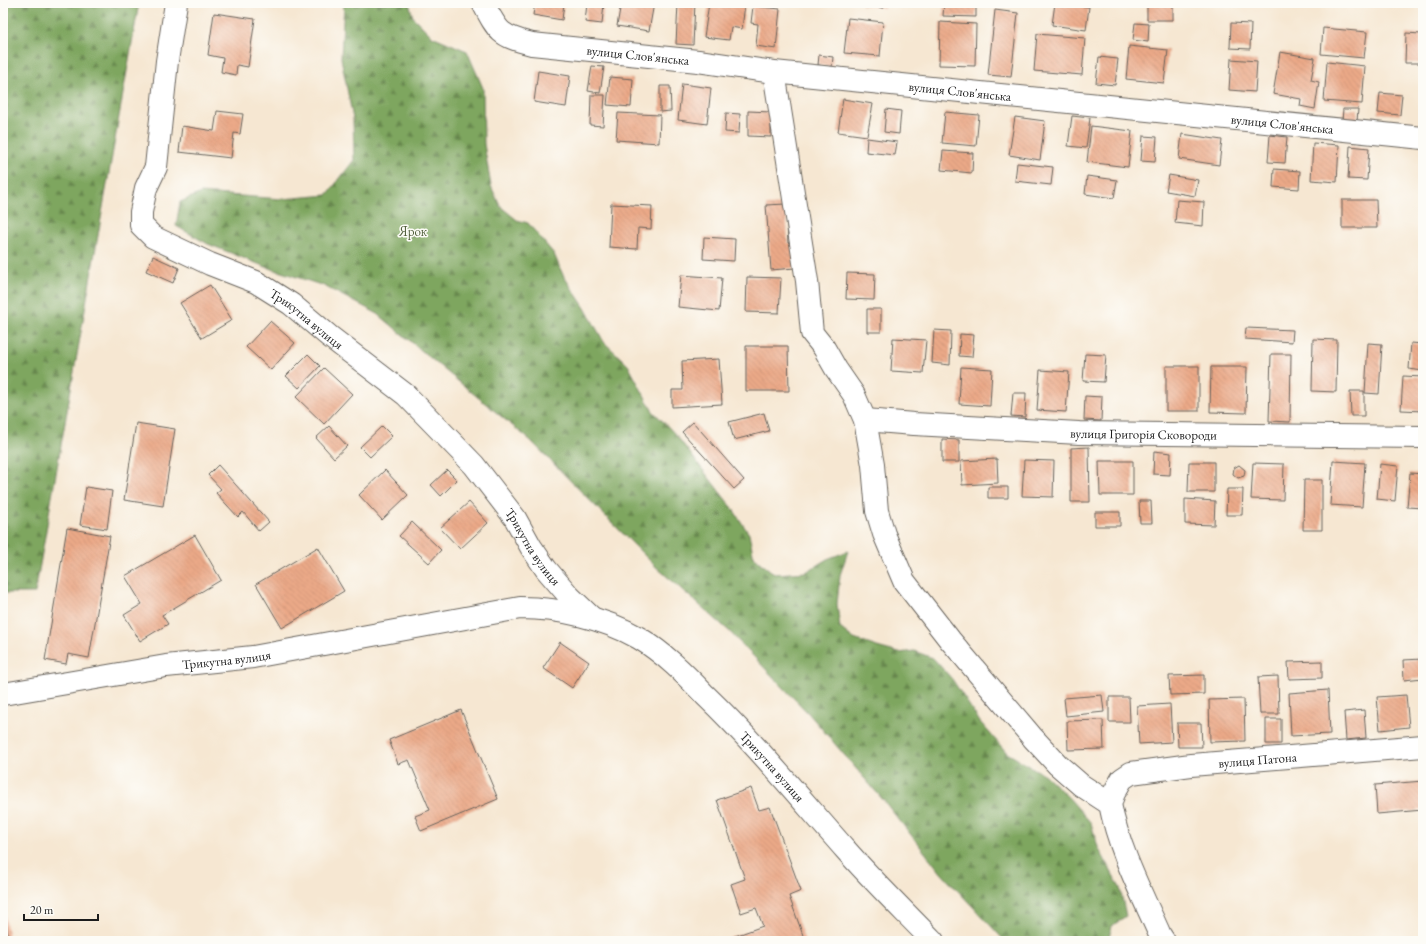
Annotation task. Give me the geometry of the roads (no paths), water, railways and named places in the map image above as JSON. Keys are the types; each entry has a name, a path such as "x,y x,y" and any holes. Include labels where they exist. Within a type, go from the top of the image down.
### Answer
{"street":[{"name":"Трикутна вулиця","path":"176,3 167,61 156,167 146,188 140,225 153,237 210,264 256,282 291,304 329,336 406,396 479,470 516,518 531,547 546,569 570,597 592,618"},
{"name":"вулиця Слов'янська","path":"483,3 500,31 511,38 532,44 698,61 774,72 1423,138"},
{"path":"774,72 808,281 812,333 824,348 854,395 865,420 873,465 877,511 884,534 904,581 950,640 1033,738 1058,765 1081,785 1110,804 1112,817 1138,887 1164,941"},
{"name":"вулиця Григорія Сковороди","path":"865,420 1079,433 1423,437"},
{"name":"Трикутна вулиця","path":"3,694 166,666 253,657 520,608 537,608 592,618 614,626 638,638 663,654 737,726 846,850 932,941"},
{"name":"вулиця Патона","path":"1110,804 1114,793 1122,780 1131,773 1191,765 1423,746"}],"park label":[{"name":"Ярок","path":"413,231"}]}
